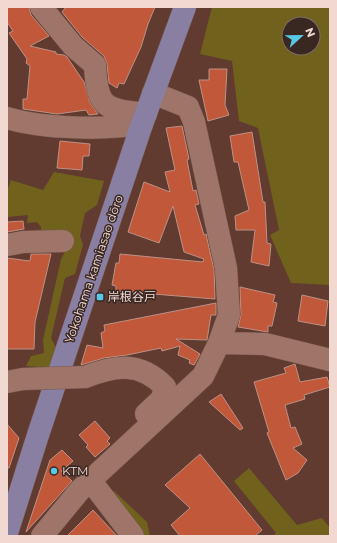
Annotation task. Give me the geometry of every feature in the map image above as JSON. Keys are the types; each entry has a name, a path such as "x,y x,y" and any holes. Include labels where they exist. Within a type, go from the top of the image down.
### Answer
{"main road":[{"name":"Yokohama kamiasao dōro","path":"7,533 43,420 144,119 185,7"}],"street":[{"path":"41,7 73,46 95,65 96,88 99,97 111,108 144,119"},
{"path":"42,536 90,480 202,376 220,343 229,315 226,268 194,122 188,108 153,93"},
{"path":"7,118 21,122 100,128 144,119"},
{"path":"7,245 23,242 63,241"},
{"path":"220,343 265,344 330,360"},
{"path":"15,380 85,377 106,369 121,367 139,370 155,376 165,387 162,399 131,428 132,440"},
{"path":"90,480 133,536"}],"shaded area":[{"path":"212,7 330,7 330,285 291,283 270,235 279,230 258,128 239,121 232,61 200,54"},
{"path":"54,172 104,181 97,205 85,213 80,236 83,245 75,274 65,278 51,338 56,348 51,368 26,366 31,356 44,353 43,340 61,259 71,240 41,236 41,227 37,222 27,223 28,215 7,217 7,191 11,180 43,190"},
{"path":"249,468 297,525 322,518 330,528 330,536 273,536 276,533 234,481"},
{"path":"114,491 147,522 150,536 141,536 110,492"}],"building":[{"path":"7,7 29,7 31,15 49,36 30,46 56,52 56,54 67,57 84,82 90,103 98,114 89,115 86,110 57,114 23,109 23,99 27,99 30,66 26,63 27,59 9,33 13,31 7,22"},
{"path":"66,7 155,7 141,47 124,84 119,83 117,88 109,83 107,64 104,56 82,37 62,12"},
{"path":"209,69 227,69 225,105 229,115 208,121 199,80 209,80"},
{"path":"182,126 189,159 187,160 193,191 196,190 199,204 195,205 204,235 206,234 214,270 215,299 116,291 116,286 112,285 116,263 119,263 120,254 203,262 204,259 184,252 173,206 159,243 128,232 144,182 170,192 165,172 175,170 166,128"},
{"path":"252,132 263,202 265,202 267,243 271,244 269,266 251,262 255,230 236,230 235,216 249,210 238,162 234,162 230,136"},
{"path":"60,141 90,144 89,156 83,156 82,170 57,168"},
{"path":"23,221 24,229 7,232 7,222"},
{"path":"31,254 51,254 35,322 34,349 7,349 7,258 30,261"},
{"path":"240,287 275,295 273,302 277,303 272,326 268,326 268,332 238,327 241,315"},
{"path":"302,295 328,301 325,326 298,321"},
{"path":"216,303 216,315 211,315 207,340 176,339 200,354 194,365 189,363 190,360 178,355 180,346 162,351 161,348 104,358 81,365 87,345 103,348 101,333 105,331 104,325"},
{"path":"295,364 300,382 327,377 330,387 304,395 305,399 285,405 291,428 295,427 302,444 293,448 307,460 298,473 286,480 267,433 269,432 254,382 286,373 284,368"},
{"path":"221,394 243,428 240,430 209,402"},
{"path":"95,421 110,438 107,441 110,444 95,457 86,447 88,445 79,435"},
{"path":"7,424 19,438 9,468 7,468"},
{"path":"62,450 73,461 61,471 72,481 26,532 50,460"},
{"path":"200,454 262,530 255,536 180,536 171,525 190,508 165,485"},
{"path":"93,510 117,536 67,536"}],"place":[{"name":"岸根谷戸","path":"100,297"},
{"name":"KTM","path":"54,471"}]}
